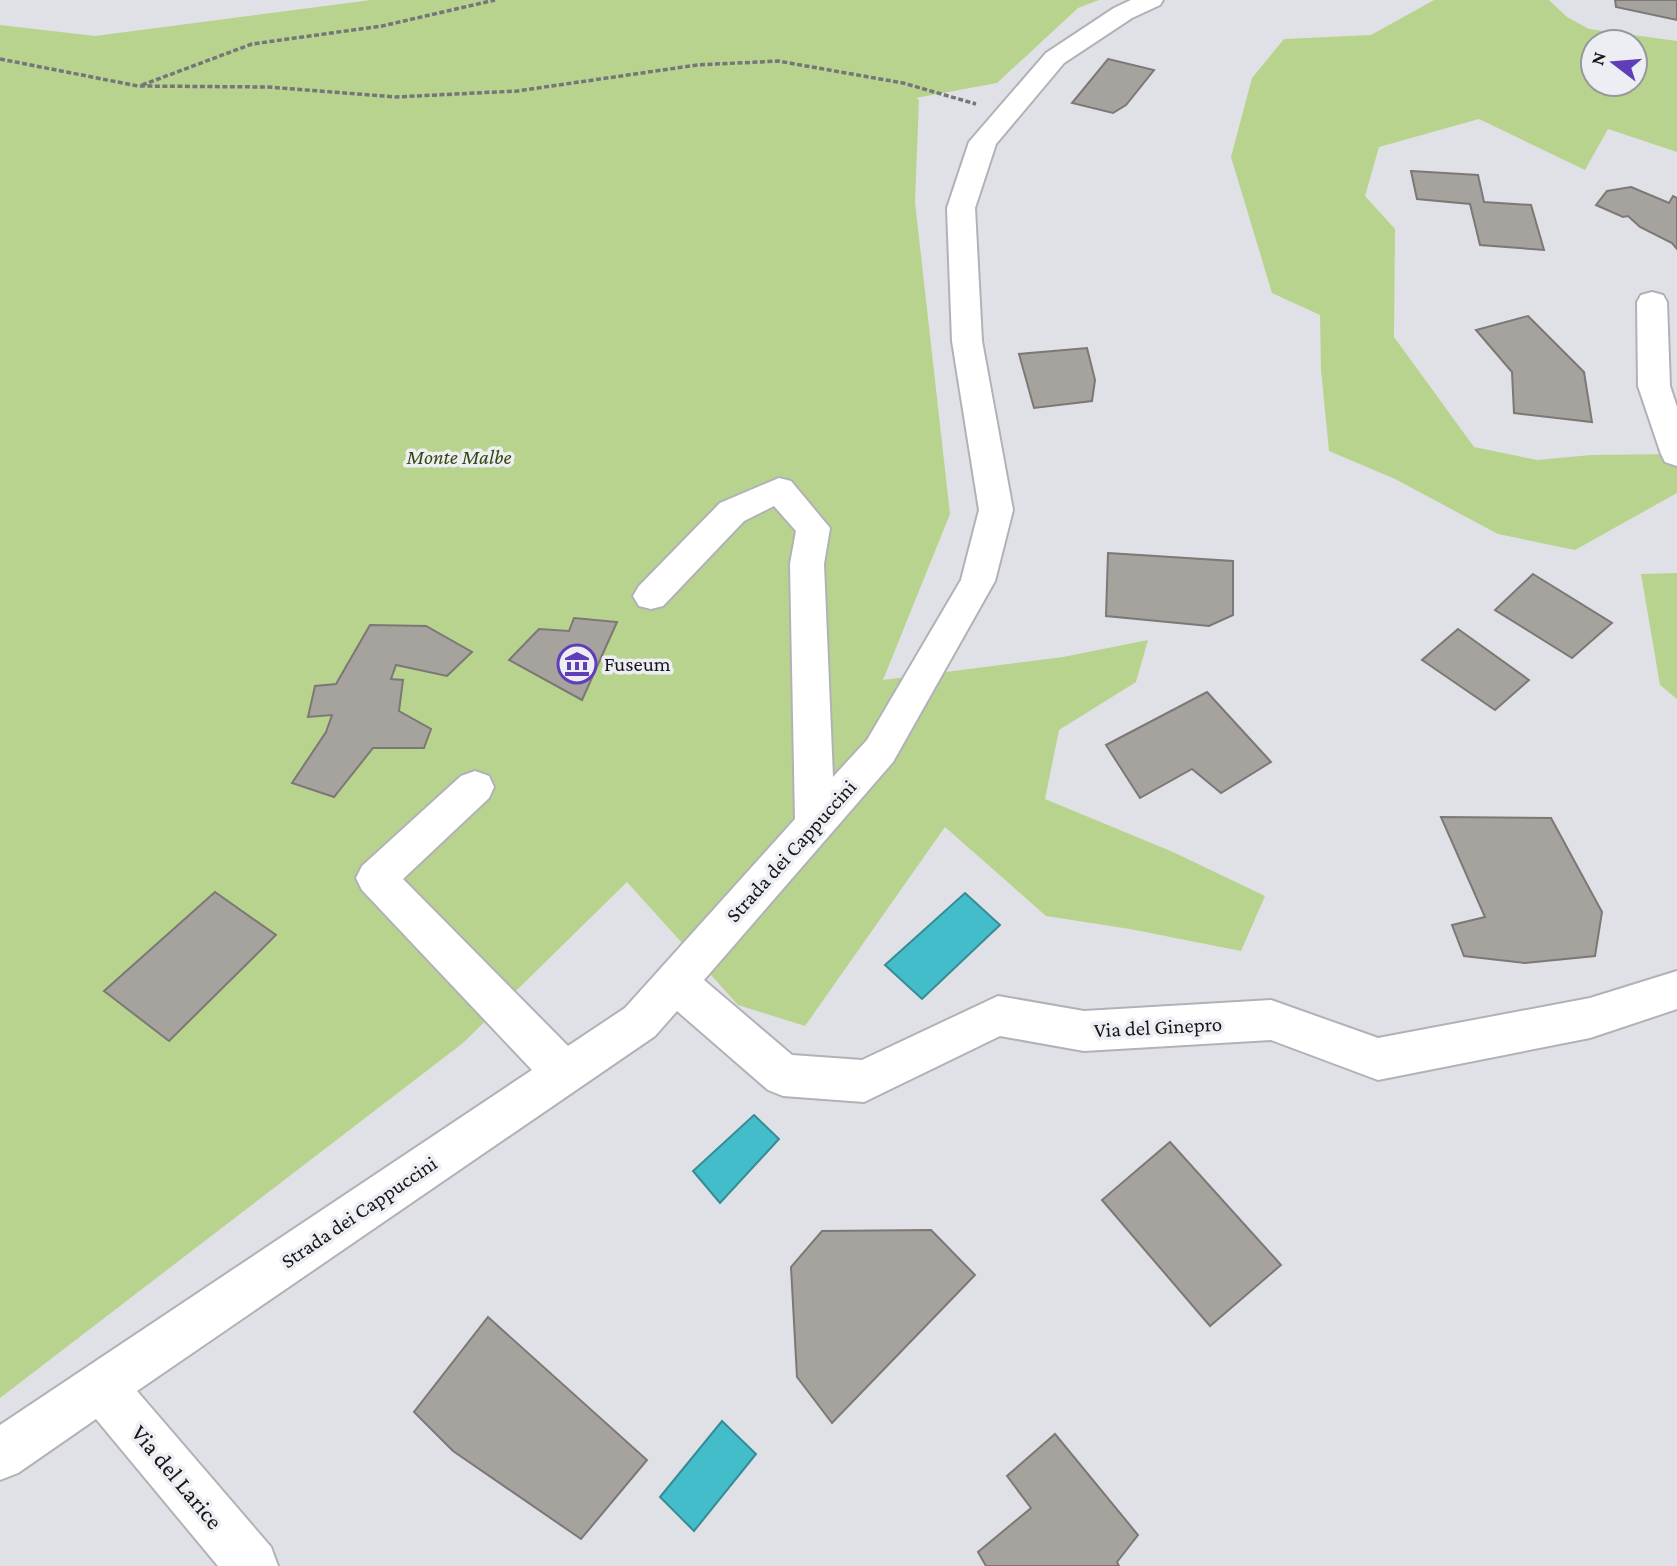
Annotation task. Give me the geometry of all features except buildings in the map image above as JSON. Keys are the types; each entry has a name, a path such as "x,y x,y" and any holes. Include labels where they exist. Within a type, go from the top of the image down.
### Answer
{"street":[{"name":"Strada dei Cappuccini","path":"0,1455 640,1022 880,751 978,581 996,510 967,341 961,208 983,142 1055,58 1124,13 1151,0"},
{"path":"1651,302 1654,386 1677,454"},
{"path":"651,596 732,512 779,490 813,528 807,564 815,824"},
{"path":"475,787 376,878 564,1073"},
{"name":"Via del Ginepro","path":"675,982 782,1075 864,1081 998,1016 1084,1031 1271,1020 1378,1059 1591,1018 1677,990"},
{"name":"Via del Larice","path":"101,1387 252,1566"}],"path":[{"path":"138,86 252,44 382,26 495,0"},
{"path":"0,59 138,86 268,87 396,97 517,91 696,65 778,61 903,83 1010,113"}],"green space":[{"name":"Monte Malbe","path":"371,0 1099,0 1078,8 997,83 916,98 919,100 915,202 950,514 883,680 1063,657 1148,640 1136,682 1059,730 1045,799 1173,852 1265,896 1241,951 1046,916 945,827 805,1026 738,1005 627,882 463,1043 0,1398 0,25 95,36"},
{"path":"1434,0 1549,0 1567,17 1587,28 1579,28 1579,98 1649,98 1649,37 1677,41 1677,152 1608,129 1585,170 1479,119 1379,147 1365,196 1395,229 1394,337 1474,447 1537,460 1591,455 1677,454 1677,493 1575,550 1498,534 1395,479 1329,451 1321,370 1320,315 1272,293 1231,157 1252,78 1284,39 1371,35"},
{"path":"1677,573 1677,699 1660,685 1641,574"}],"water":[{"path":"965,893 1000,925 922,999 885,965"},
{"path":"754,1115 779,1139 720,1203 693,1171"},
{"path":"722,1421 756,1454 694,1531 660,1497"}],"place":[{"name":"Fuseum","path":"577,664"}]}
